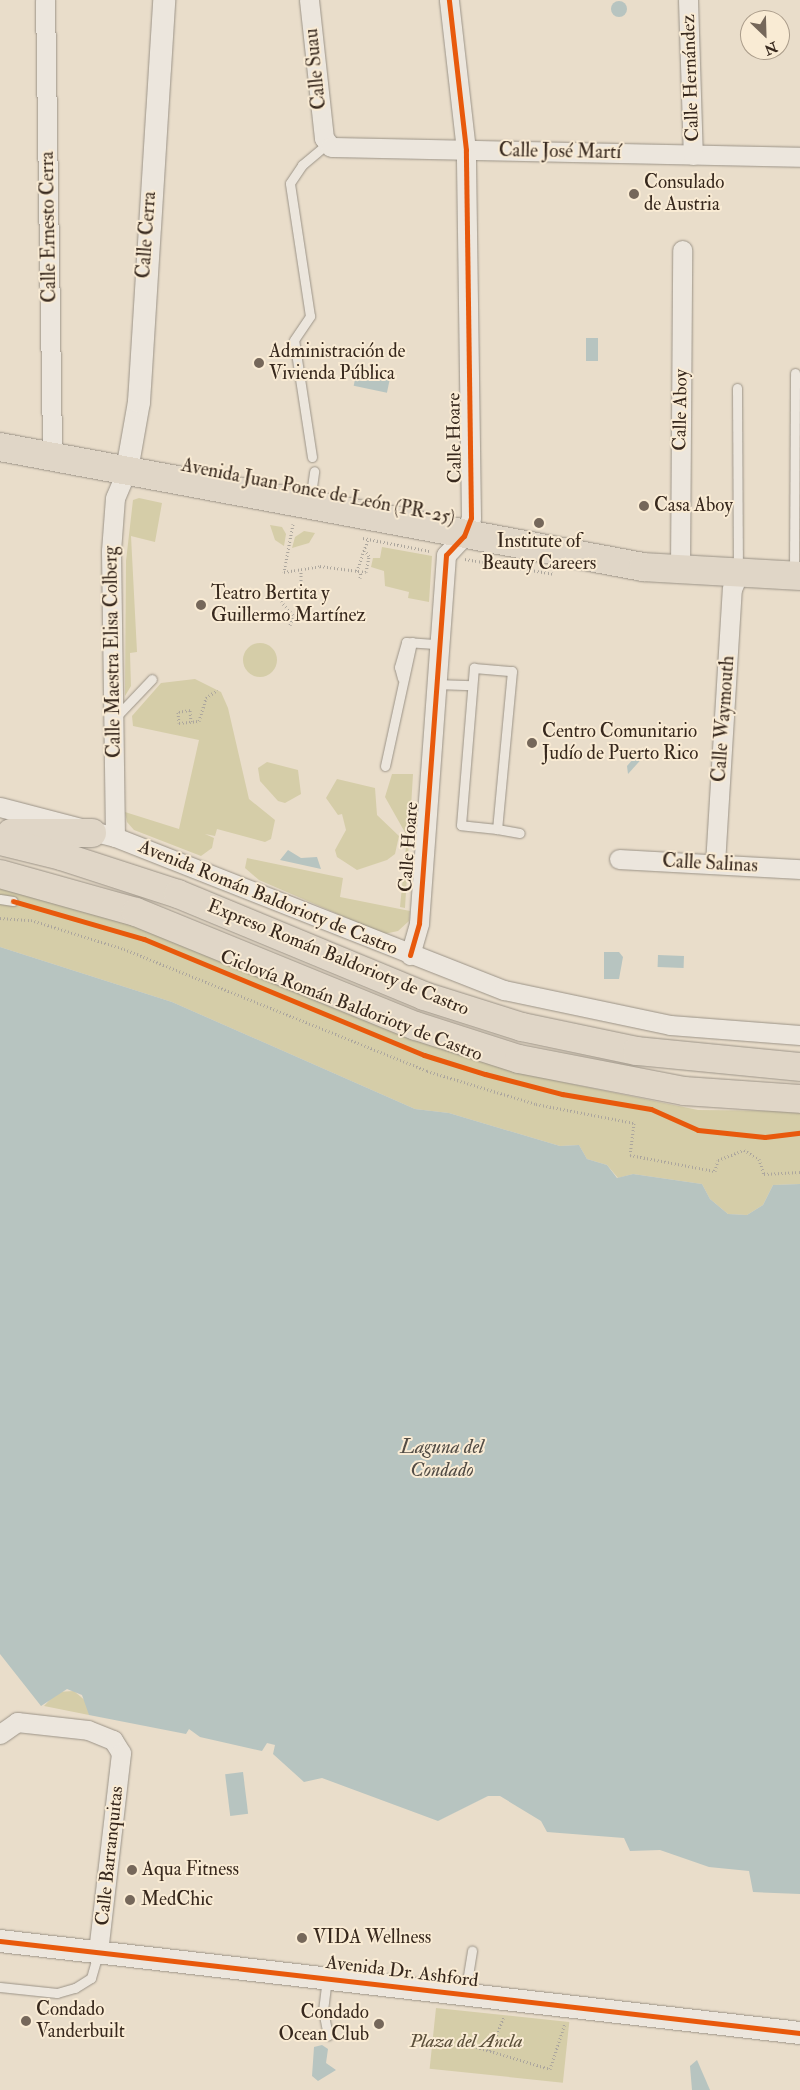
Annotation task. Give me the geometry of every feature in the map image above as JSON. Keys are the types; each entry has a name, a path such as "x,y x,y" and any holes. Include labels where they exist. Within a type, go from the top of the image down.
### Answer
{"main road":[{"name":"Avenida Juan Ponce de León (PR-25)","path":"0,447 52,454 127,470 301,515 464,536 680,570 738,575 797,576"},
{"path":"0,833 104,835"},
{"name":"Expreso Román Baldorioty de Castro","path":"0,842 61,856 178,894 424,996 522,1027 637,1051 800,1067"},
{"name":"Expreso Román Baldorioty de Castro","path":"0,874 136,912 416,1026 519,1059 684,1091 800,1099"}],"street":[{"name":"Calle Ernesto Cerra","path":"45,0 52,454"},
{"name":"Calle Cerra","path":"127,470 139,402 164,0"},
{"name":"Calle Suau","path":"309,0 326,140"},
{"name":"Calle Hoare","path":"410,955 419,923 435,684 446,555 464,536 471,518 466,150 449,0"},
{"name":"Calle Hernández","path":"688,0 693,155"},
{"name":"Calle José Martí","path":"326,140 331,147 800,157"},
{"name":"Calle Aboy","path":"680,570 682,250"},
{"name":"Calle Maestra Elisa Colberg","path":"104,835 113,720 111,551 115,498 127,470"},
{"name":"Calle Waymouth","path":"715,864 732,589 738,575"},
{"name":"Avenida Román Baldorioty de Castro","path":"0,807 104,835 504,990 670,1025 800,1035"},
{"name":"Calle Salinas","path":"620,859 800,869"},
{"name":"Calle Barranquitas","path":"0,1734 17,1722 88,1730 113,1740 120,1760 98,1953"},
{"name":"Avenida Dr. Ashford","path":"0,1941 800,2033"}],"lane":[{"path":"312,457 294,340 310,316 290,183 302,165 326,140"},
{"path":"795,373 797,576"},
{"path":"737,388 738,575"},
{"path":"301,515 314,471"},
{"path":"385,766 402,678 402,646 412,642 438,644"},
{"path":"497,829 512,671 474,668 461,824 520,833"},
{"path":"113,720 152,679"},
{"path":"435,684 472,685"},
{"path":"0,898 13,901"},
{"path":"465,1994 472,1951"},
{"path":"0,1987 57,1993 75,1988 91,1978 98,1953"},
{"path":"327,1978 323,2010 328,2036"}],"path":[{"path":"301,515 284,572 301,571 320,566 366,572 369,556 366,552 368,539"},
{"path":"360,578 360,554 366,552"},
{"path":"290,625 293,615 281,601 283,594 301,587 301,571"},
{"path":"191,722 190,710 178,712 179,723 191,722 199,721 206,698 217,690"},
{"path":"0,918 31,920 124,949 427,1071 536,1104 634,1123 630,1155 715,1171 718,1160 744,1150 759,1159 764,1174 800,1172"},
{"path":"490,2051 510,2000"},
{"path":"463,2043 550,2069 570,2006"}],"green space":[{"path":"139,498 162,503 155,542 131,536 137,652 130,653 131,686 125,696 126,561 133,500"},
{"path":"270,525 282,527 286,534 284,546 275,540"},
{"path":"304,531 315,533 309,543 292,548 295,537"},
{"path":"382,547 432,556 429,602 408,598 409,592 385,586 384,571 371,567 373,558 380,558"},
{"path":"260,643 272,648 277,660 272,672 260,677 248,672 243,660 248,648"},
{"path":"195,679 221,692 228,708 249,799 275,820 271,839 265,842 217,829 215,836 205,834 214,838 212,848 201,856 134,830 127,822 125,812 179,829 199,740 133,726 132,716 161,683"},
{"path":"267,762 298,770 301,794 285,803 278,801 260,781 258,768"},
{"path":"392,774 413,774 405,908 400,907 407,836 385,797"},
{"path":"337,779 375,788 377,815 399,836 395,854 387,860 357,870 337,857 335,850 346,830 342,814 338,815 326,798"},
{"path":"247,858 343,878 340,897 410,911 409,921 398,931 384,934 259,880 245,868"},
{"path":"0,886 138,927 423,1043 558,1081 698,1110 800,1111 800,1184 773,1185 763,1205 747,1215 728,1214 710,1199 702,1184 633,1174 618,1178 607,1165 587,1159 579,1145 560,1146 449,1113 415,1109 172,1002 0,947"},
{"path":"74,1691 88,1703 89,1715 44,1706 57,1692"},
{"name":"Plaza del Ancla","path":"436,2008 569,2022 563,2083 430,2069"}],"water":[{"path":"619,1 627,9 619,17 611,9"},
{"path":"586,338 598,338 598,361 586,361"},
{"path":"357,370 390,377 387,393 354,386"},
{"path":"641,750 646,754 628,774 627,766"},
{"path":"288,850 301,858 317,857 321,869 280,860"},
{"name":"Laguna del Condado","path":"0,947 172,1002 415,1109 449,1113 560,1146 579,1145 587,1159 607,1165 617,1178 633,1174 702,1184 710,1199 728,1214 747,1215 763,1205 773,1185 800,1184 800,1894 753,1892 749,1871 709,1867 660,1850 630,1851 624,1838 547,1832 541,1821 500,1796 488,1796 438,1821 322,1778 304,1782 273,1754 275,1745 267,1743 262,1751 200,1737 189,1729 186,1734 89,1715 82,1695 67,1689 41,1706 0,1654"},
{"path":"604,952 619,952 623,957 619,979 604,979"},
{"path":"658,955 684,956 684,968 658,967"},
{"path":"243,1772 248,1814 230,1816 225,1774"},
{"path":"322,2045 328,2049 326,2063 336,2070 318,2081 312,2076 314,2047"},
{"path":"697,2060 710,2090 692,2090 690,2066"}],"cycle path":[{"path":"410,955 419,923 446,555 464,536 471,518 466,150 449,0"},
{"name":"Ciclovía Román Baldorioty de Castro","path":"13,901 144,939 424,1055 485,1074 562,1094 651,1109 698,1130 765,1137 800,1133"},
{"path":"0,1941 800,2033"}],"place":[{"name":"Consulado de Austria","path":"634,194"},
{"name":"Administración de Vivienda Pública","path":"259,363"},
{"name":"Casa Aboy","path":"644,506"},
{"name":"Institute of Beauty Careers","path":"539,523"},
{"name":"Teatro Bertita y Guillermo Martínez","path":"201,605"},
{"name":"Centro Comunitario Judío de Puerto Rico","path":"532,743"},
{"name":"Aqua Fitness","path":"132,1870"},
{"name":"MedChic","path":"130,1900"},
{"name":"VIDA Wellness","path":"302,1938"},
{"name":"Condado Vanderbuilt","path":"26,2021"},
{"name":"Condado Ocean Club","path":"379,2024"}]}
